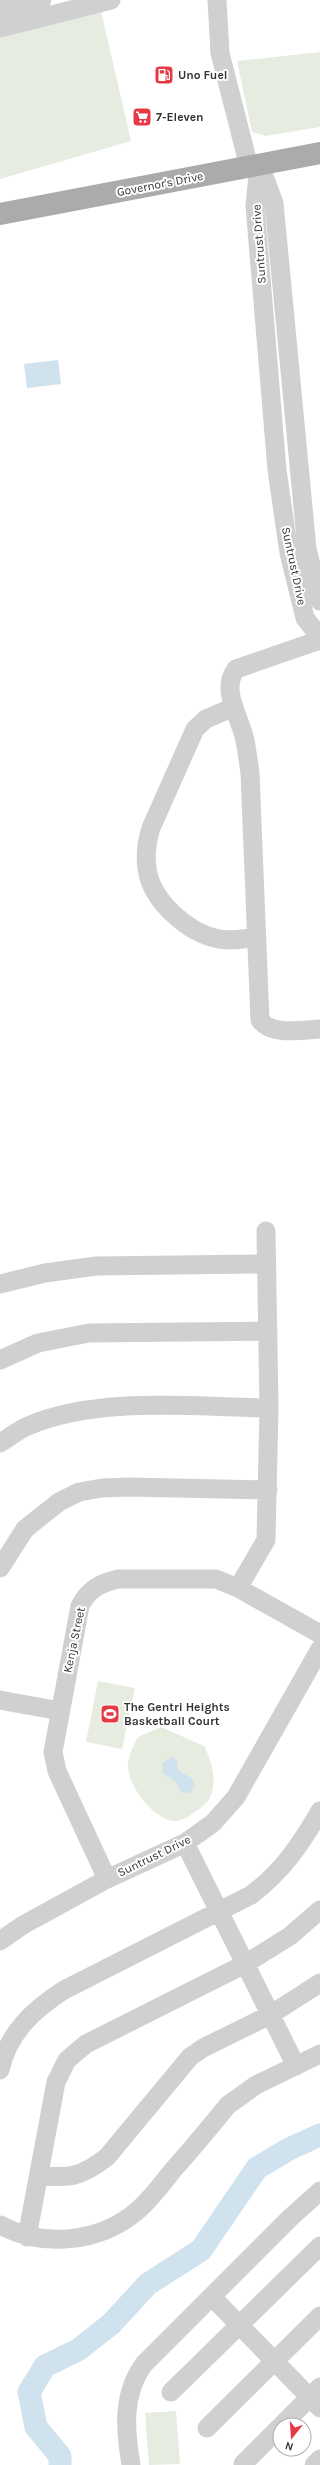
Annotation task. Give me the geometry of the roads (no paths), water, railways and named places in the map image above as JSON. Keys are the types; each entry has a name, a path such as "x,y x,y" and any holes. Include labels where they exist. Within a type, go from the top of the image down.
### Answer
{"main road":[{"name":"Governor's Drive","path":"0,214 320,153"}],"street":[{"path":"0,10 42,0"},
{"path":"0,28 111,0"},
{"path":"216,0 220,53 254,166"},
{"name":"Suntrust Drive","path":"254,166 274,203 307,549 320,601"},
{"name":"Suntrust Drive","path":"254,166 255,206 277,470 289,553 305,618 320,637"},
{"path":"320,640 236,669 230,676 229,687 244,737 250,773 258,1013 263,1025 275,1030 320,1029"},
{"path":"234,707 206,719 195,730 151,828 147,843 147,868 154,888 170,911 198,931 219,939 236,940 256,938"},
{"path":"238,1588 266,1540 269,1408 266,1231"},
{"path":"0,1284 45,1273 96,1266 266,1264"},
{"path":"0,1360 38,1343 89,1333 268,1331"},
{"path":"0,1443 28,1426 84,1410 134,1406 269,1408"},
{"path":"0,1568 25,1529 58,1502 79,1492 102,1488 129,1487 268,1490"},
{"name":"Kenja Street","path":"107,1878 57,1771 53,1752 80,1606 85,1597 104,1582 118,1579 200,1577 216,1579 238,1588 320,1634"},
{"name":"Suntrust Drive","path":"0,1941 23,1925 107,1878 185,1843 214,1823 236,1797 320,1649"},
{"path":"0,1700 60,1711"},
{"path":"0,2070 7,2047 18,2030 44,2003 64,1990 251,1895 268,1882 288,1861 320,1811"},
{"path":"185,1843 296,2066"},
{"path":"27,2237 56,2082 61,2069 74,2052 86,2044 245,1964 290,1936 320,1910"},
{"path":"39,2176 68,2178 95,2166 107,2157 190,2057 203,2048 270,2015 320,1983"},
{"path":"0,2225 27,2237 47,2240 70,2239 99,2233 120,2223 149,2199 228,2105 256,2085 320,2054"},
{"path":"131,2465 126,2426 127,2404 136,2374 144,2364 320,2191"},
{"path":"171,2392 320,2246"},
{"path":"212,2297 274,2361 316,2398 292,2417"},
{"path":"207,2428 320,2316"},
{"path":"243,2464 272,2435"},
{"path":"314,2465 320,2459"}],"water":[{"path":"58,360 61,384 27,388 24,364"},
{"path":"173,1757 177,1761 178,1770 191,1778 195,1785 190,1793 182,1793 175,1781 163,1773 162,1763"}],"waterway":[{"path":"60,2465 60,2456 36,2427 29,2392 45,2366 78,2350 111,2324 148,2284 201,2250 257,2168 289,2149 320,2135"}],"place":[{"name":"Uno Fuel","path":"164,75"},
{"name":"7-Eleven","path":"142,117"},
{"name":"The Gentri Heights Basketball Court","path":"110,1714"}]}
